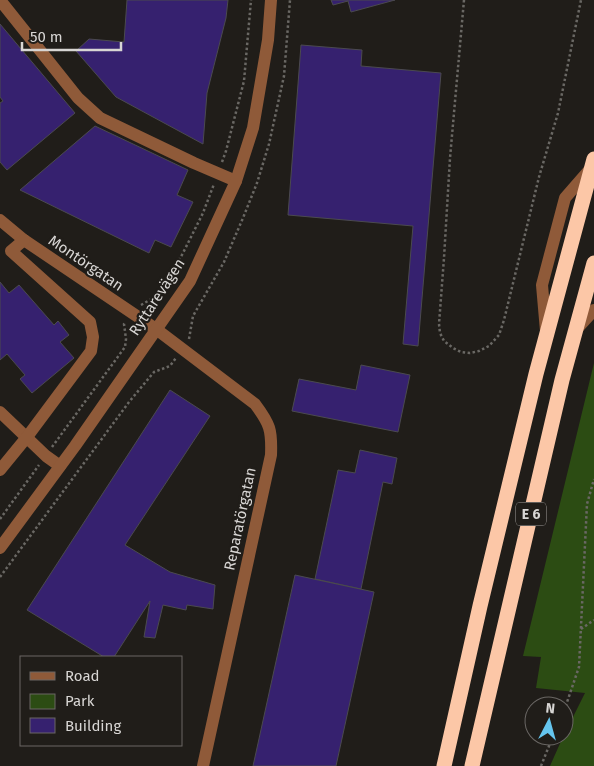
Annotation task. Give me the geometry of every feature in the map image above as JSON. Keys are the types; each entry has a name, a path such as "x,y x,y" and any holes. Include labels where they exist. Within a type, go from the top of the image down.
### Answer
{"highway":[{"name":"E 6","path":"444,766 480,606 546,336 593,163"},
{"name":"E 6","path":"472,766 562,380 594,263"}],"street":[{"path":"0,0 78,98 100,118 236,181"},
{"name":"Ryttarevägen","path":"0,548 190,281 236,181 253,128 268,40 271,0"},
{"name":"Montörgatan","path":"0,220 24,240 156,329"},
{"path":"0,470 91,351 93,337 90,322 11,251 24,240"},
{"path":"575,331 594,310"},
{"name":"Reparatörgatan","path":"156,329 255,404 265,418 272,435 271,455 203,766"},
{"path":"0,412 46,456 60,466"}],"path":[{"path":"0,519 125,347 124,324 141,304 153,298 162,290 202,214 226,151 244,81 251,0"},
{"path":"464,0 450,158 439,324 440,333 444,341 461,352 470,353 489,346 499,335 504,320 558,113 581,0"},
{"path":"569,696 579,667 587,504 594,479"},
{"path":"581,629 594,620"},
{"path":"541,766 549,746"}],"green space":[{"path":"594,363 594,766 550,766 559,746 574,746 574,715 585,693 536,688 541,657 523,656"}],"building":[{"path":"127,0 228,0 226,18 207,93 203,144 116,97 76,51 89,39 124,42"},
{"path":"331,0 395,0 351,12 348,1 333,5"},
{"path":"0,24 75,113 7,170 0,162 0,103 3,101 0,97"},
{"path":"301,45 362,50 361,66 441,73 418,346 403,344 413,226 288,215"},
{"path":"95,126 188,170 177,195 193,202 171,247 155,240 149,253 20,190"},
{"path":"0,282 9,293 19,285 54,325 58,321 69,335 60,342 74,358 32,393 20,379 25,375 7,354 0,360"},
{"path":"361,365 410,375 398,432 292,411 299,379 356,390"},
{"path":"170,390 210,416 125,545 170,572 215,585 213,609 187,605 186,610 163,605 155,638 144,637 150,601 115,656 102,656 27,610"},
{"path":"360,450 397,458 392,484 383,482 361,589 315,579 338,470 355,473"},
{"path":"295,575 374,592 336,766 253,766"}]}
